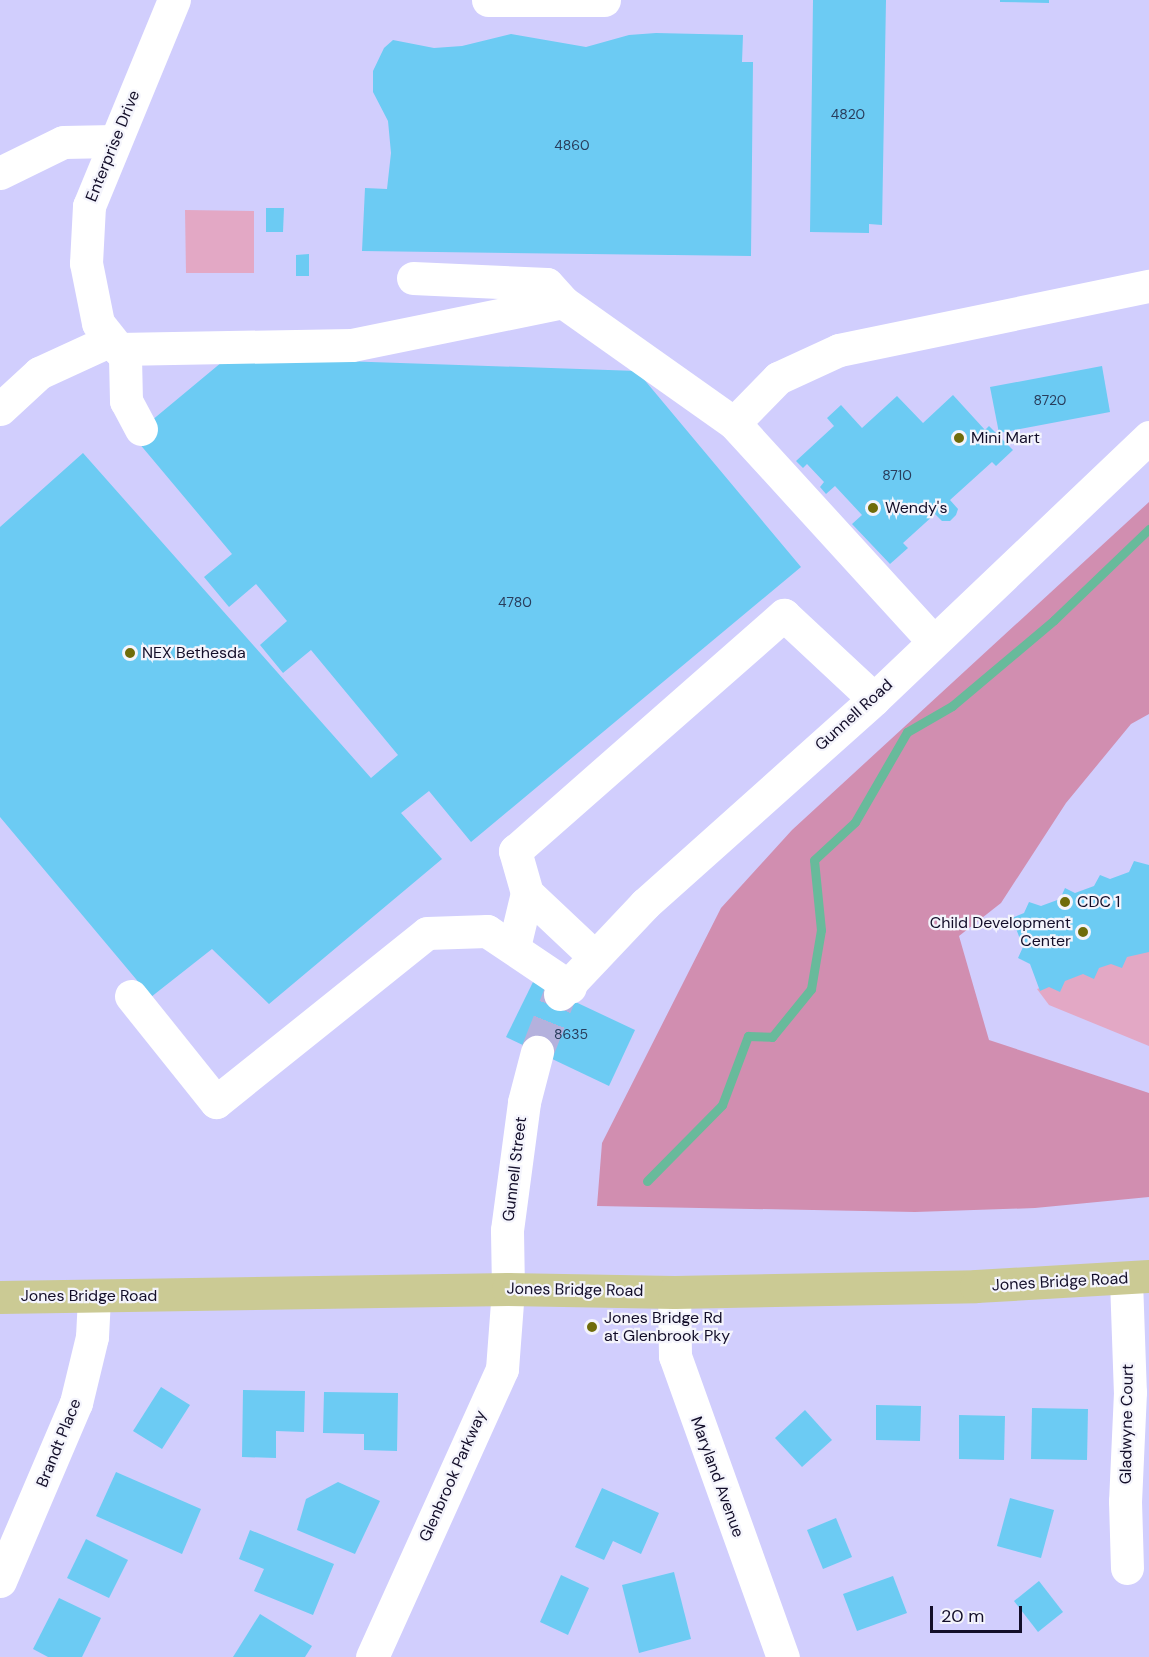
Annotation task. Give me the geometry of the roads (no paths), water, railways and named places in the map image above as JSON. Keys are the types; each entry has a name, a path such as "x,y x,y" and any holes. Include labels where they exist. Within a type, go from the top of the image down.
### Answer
{"main road":[{"name":"Jones Bridge Road","path":"0,1297 508,1288 674,1292 1137,1278"}],"street":[{"name":"Enterprise Drive","path":"141,429 126,401 125,357 98,323 86,263 89,206 174,0"},
{"path":"488,0 604,0"},
{"path":"0,173 63,142 114,141"},
{"path":"413,278 547,284 562,302 734,423 933,641"},
{"path":"734,423 778,378 839,350 1149,286"},
{"path":"0,409 39,373 114,344 352,345 562,302"},
{"name":"Gunnell Road","path":"514,947 565,991 645,904 874,699 1149,437"},
{"path":"131,996 216,1102 427,933 488,931 514,947 527,893 515,851 775,606 874,699"},
{"path":"527,893 595,957"},
{"name":"Gunnell Street","path":"508,1288 507,1230 524,1102 537,1052"},
{"name":"Gladwyne Court","path":"1127,1568 1125,1501 1137,1278"},
{"name":"Glenbrook Parkway","path":"372,1657 502,1369 508,1288"},
{"name":"Maryland Avenue","path":"674,1292 675,1356 707,1454 783,1657"},
{"name":"Brandt Place","path":"0,1581 76,1402 92,1337 94,1297"}],"waterway":[{"path":"647,1181 722,1105 748,1036 772,1037 811,989 821,930 814,860 855,822 907,732 952,706 1054,620 1149,529"}],"tunnel":[{"path":"537,1052 560,994"}],"place":[{"name":"Mini Mart","path":"959,438"},
{"name":"Wendy's","path":"873,508"},
{"name":"NEX Bethesda","path":"130,653"},
{"name":"CDC 1","path":"1065,902"},
{"name":"Child Development Center","path":"1083,932"},
{"name":"Jones Bridge Rd at Glenbrook Pky","path":"592,1327"}]}
